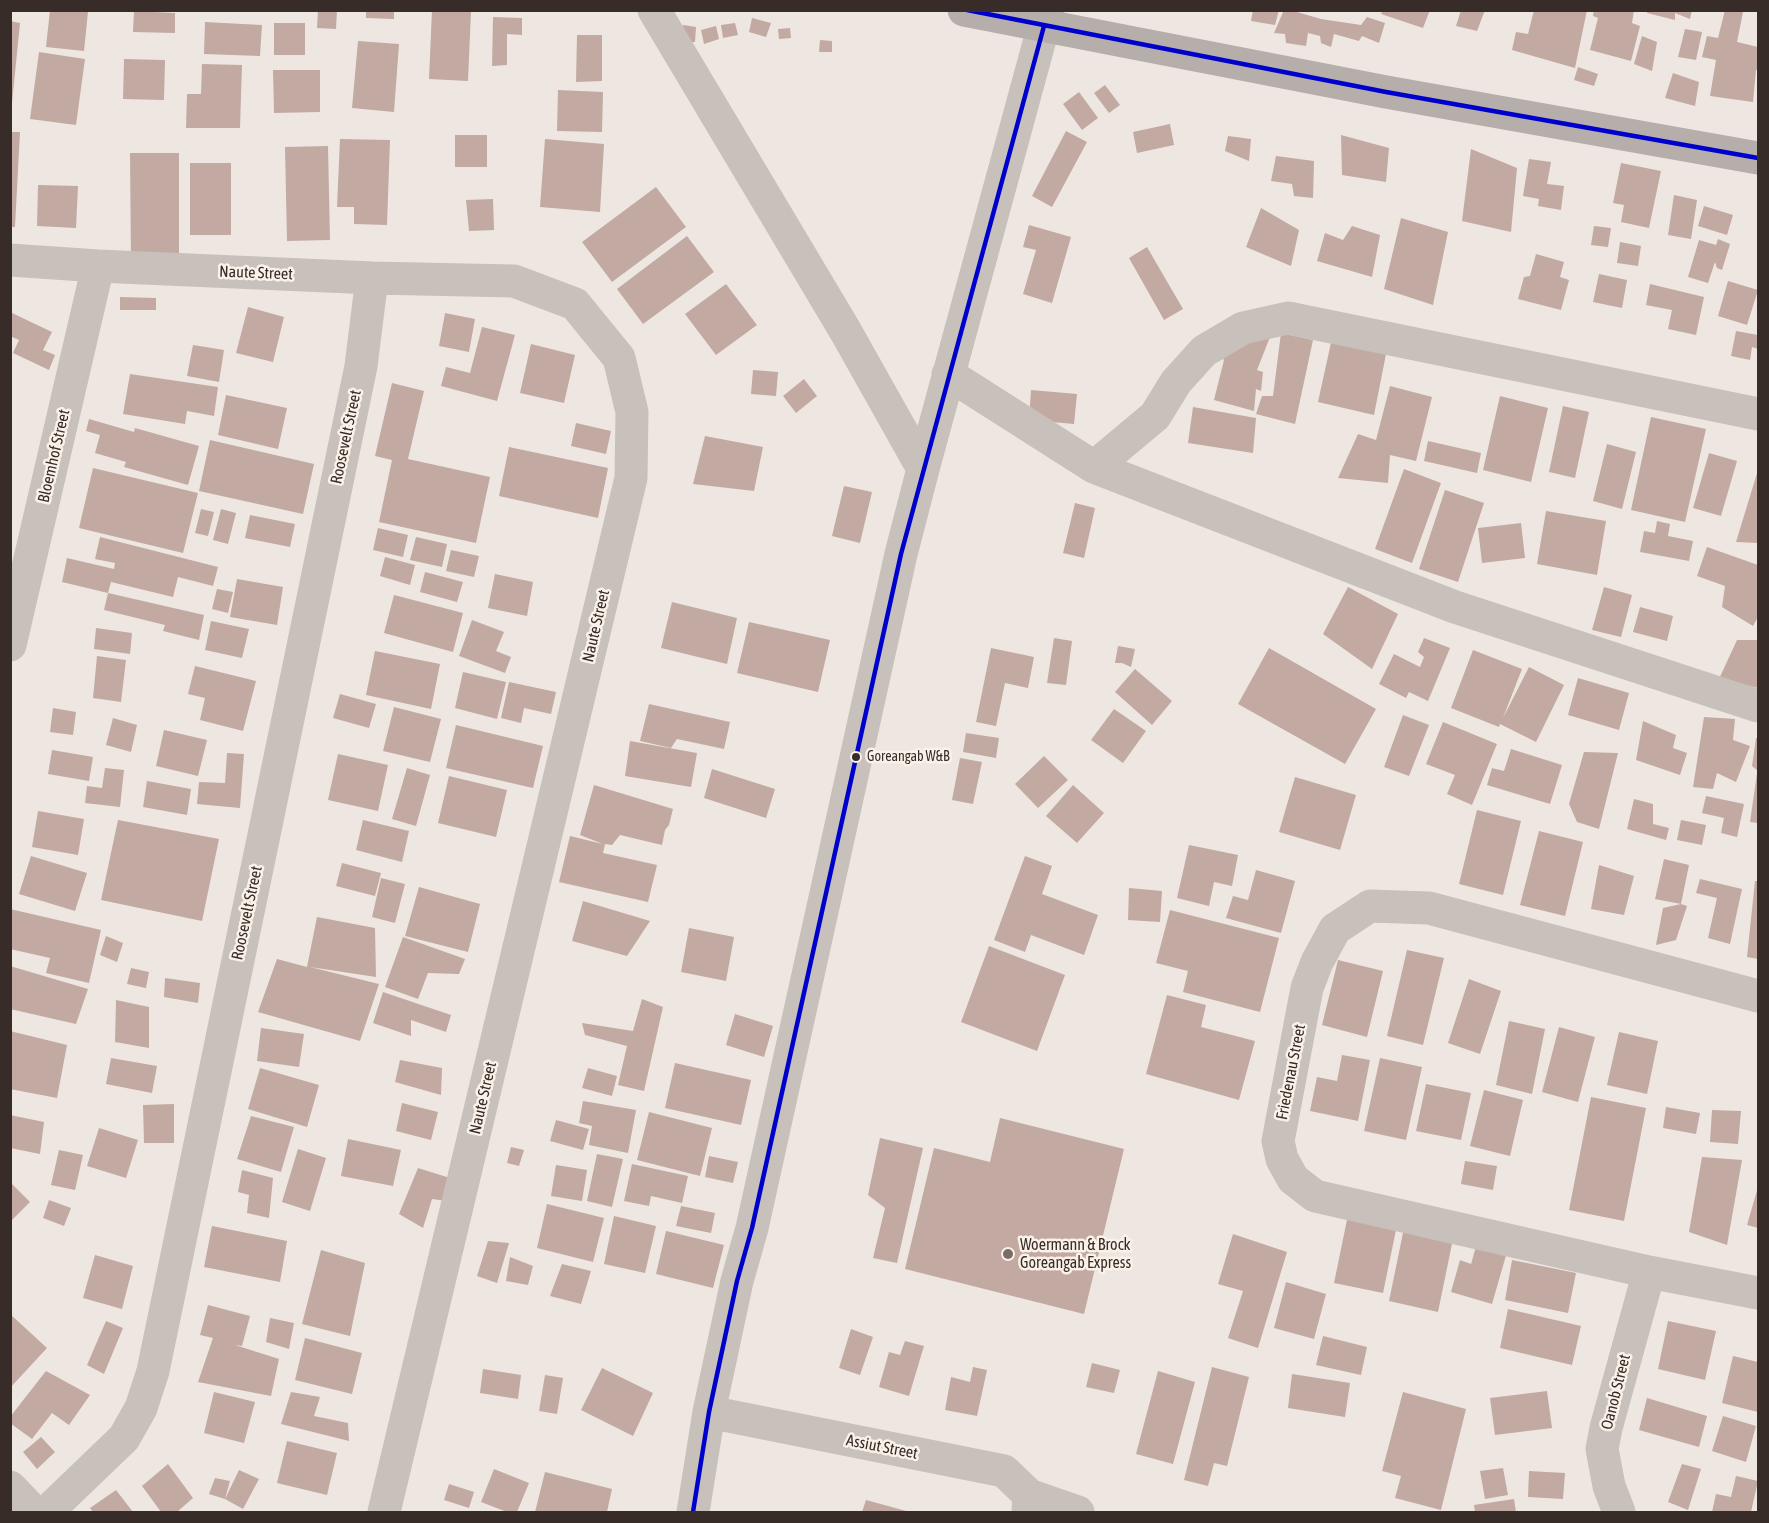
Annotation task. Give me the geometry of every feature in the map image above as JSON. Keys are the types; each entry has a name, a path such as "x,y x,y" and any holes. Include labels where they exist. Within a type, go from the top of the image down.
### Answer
{"main road":[{"path":"964,10 1046,19 1375,90 1758,158"}],"street":[{"path":"654,10 846,332 923,468"},
{"path":"693,1512 709,1412 736,1281 752,1228 899,566 948,374 1046,19"},
{"name":"Naute Street","path":"10,260 372,278 514,281 575,304 619,358 632,412 632,478 384,1512"},
{"name":"Bloemhof Street","path":"10,645 22,544 98,266"},
{"name":"Roosevelt Street","path":"47,1512 124,1438 141,1408 153,1371 361,366 372,278"},
{"path":"1094,467 1155,416 1176,382 1204,351 1243,328 1288,318 1758,414"},
{"path":"948,374 1094,467 1455,607 1758,706"},
{"name":"Friedenau Street","path":"1758,996 1429,908 1370,906 1335,929 1317,962 1307,988 1278,1141 1282,1159 1293,1179 1315,1196 1649,1272 1758,1293"},
{"name":"Oanob Street","path":"1619,1512 1609,1486 1602,1449 1649,1272"},
{"name":"Assiut Street","path":"709,1412 1004,1471 1028,1504"},
{"path":"10,1487 34,1512"},
{"path":"1028,1504 1078,1512"}],"building":[{"path":"50,10 88,12 84,51 46,47"},
{"path":"318,10 337,10 336,29 317,28"},
{"path":"366,10 394,10 394,19 366,18"},
{"path":"432,10 471,11 468,81 429,79"},
{"path":"1253,10 1279,10 1275,25 1251,21"},
{"path":"1284,10 1361,25 1367,17 1385,23 1379,43 1362,36 1359,41 1334,34 1331,47 1321,43 1320,36 1308,33 1306,46 1286,43 1285,34 1274,33"},
{"path":"1383,10 1430,10 1423,28 1381,14"},
{"path":"1461,10 1485,10 1477,31 1456,26"},
{"path":"1534,10 1587,10 1575,68 1512,50 1516,32 1528,34"},
{"path":"1594,10 1634,10 1632,23 1640,26 1631,61 1590,50 1598,18 1593,16"},
{"path":"1648,10 1692,10 1690,19 1675,13 1675,20 1647,13"},
{"path":"1725,10 1743,12 1737,42 1758,47 1758,70 1756,70 1753,102 1710,96 1716,60 1702,57 1707,36 1718,38"},
{"path":"134,11 175,13 175,33 133,32"},
{"path":"493,17 522,18 522,35 507,34 507,65 492,66"},
{"path":"752,18 771,23 766,37 749,32"},
{"path":"10,21 20,23 12,103 10,103"},
{"path":"205,22 262,25 260,56 204,54"},
{"path":"274,23 305,23 305,55 274,55"},
{"path":"735,23 738,35 723,38 721,25"},
{"path":"683,25 696,27 695,42 682,42"},
{"path":"716,26 719,39 704,44 701,30"},
{"path":"790,28 791,38 779,39 778,29"},
{"path":"1685,29 1702,32 1696,60 1678,57"},
{"path":"577,35 602,35 602,81 576,82"},
{"path":"1642,36 1657,42 1652,71 1634,64"},
{"path":"820,40 832,41 832,52 819,52"},
{"path":"358,41 399,44 394,112 352,108"},
{"path":"39,52 85,59 76,125 30,119"},
{"path":"124,59 165,60 164,100 123,99"},
{"path":"202,64 242,65 240,128 186,128 187,94 201,94"},
{"path":"1578,67 1598,74 1594,86 1574,80"},
{"path":"273,70 320,70 320,112 274,113"},
{"path":"1673,73 1699,82 1695,106 1665,98"},
{"path":"1105,85 1120,105 1109,113 1094,93"},
{"path":"558,90 603,92 602,132 557,131"},
{"path":"1079,92 1098,118 1082,130 1063,104"},
{"path":"1170,124 1174,145 1137,153 1133,132"},
{"path":"1066,131 1087,142 1052,207 1032,196"},
{"path":"10,132 20,132 15,227 10,227"},
{"path":"455,135 487,135 487,167 455,167"},
{"path":"1341,135 1389,148 1386,182 1342,175"},
{"path":"1228,136 1251,139 1249,161 1225,151"},
{"path":"340,139 390,140 387,225 354,224 354,207 337,207"},
{"path":"545,139 604,144 600,212 540,207"},
{"path":"328,146 330,240 287,241 285,147"},
{"path":"1471,149 1517,168 1511,232 1462,221"},
{"path":"130,153 179,153 179,264 131,264"},
{"path":"1276,156 1314,161 1313,198 1294,196 1292,184 1271,181"},
{"path":"1529,159 1551,162 1547,184 1564,186 1561,210 1538,206 1539,199 1523,196"},
{"path":"190,163 231,163 231,235 190,235"},
{"path":"1621,163 1661,171 1649,228 1621,222 1624,205 1613,203"},
{"path":"38,185 78,186 76,228 37,226"},
{"path":"656,187 686,227 612,282 582,242"},
{"path":"1674,195 1697,200 1691,239 1668,235"},
{"path":"493,199 494,230 469,231 466,200"},
{"path":"1704,206 1733,215 1727,235 1698,226"},
{"path":"1261,208 1299,230 1291,266 1246,247"},
{"path":"1401,218 1448,232 1433,305 1384,289"},
{"path":"1029,225 1071,237 1052,303 1023,294 1036,250 1023,247"},
{"path":"1352,226 1380,235 1372,277 1317,261 1325,233 1343,240"},
{"path":"1594,226 1611,228 1608,247 1591,245"},
{"path":"687,236 714,272 643,324 617,289"},
{"path":"1718,239 1730,244 1722,270 1717,268 1715,262 1708,283 1688,277 1699,240 1716,245"},
{"path":"1620,242 1641,246 1638,266 1617,263"},
{"path":"1147,247 1183,309 1164,320 1129,258"},
{"path":"1536,254 1564,262 1560,277 1569,280 1561,310 1518,299 1524,277 1530,276"},
{"path":"1599,274 1627,280 1622,308 1593,302"},
{"path":"1728,281 1758,290 1747,325 1718,316"},
{"path":"726,284 757,325 716,355 685,314"},
{"path":"1650,284 1704,297 1696,335 1668,329 1672,310 1646,305"},
{"path":"120,297 156,298 156,310 120,310"},
{"path":"248,307 284,317 273,362 236,353"},
{"path":"12,313 52,332 43,350 55,355 49,370 13,353 19,340 10,336"},
{"path":"445,313 475,319 469,352 439,346"},
{"path":"482,327 515,335 497,401 441,386 446,367 470,373"},
{"path":"1736,331 1758,335 1758,349 1752,347 1750,360 1731,356"},
{"path":"1281,333 1313,340 1295,424 1256,414 1262,396 1273,396"},
{"path":"1270,337 1257,370 1263,372 1261,391 1256,389 1254,411 1214,400 1224,360 1217,352"},
{"path":"1332,338 1387,349 1374,415 1318,402"},
{"path":"531,344 575,355 564,403 520,393"},
{"path":"193,345 224,350 219,382 187,376"},
{"path":"753,370 778,372 776,396 751,394"},
{"path":"130,374 218,387 214,416 187,411 185,424 123,414"},
{"path":"804,379 817,396 796,413 783,396"},
{"path":"392,383 424,391 408,459 490,477 476,543 379,522 392,460 375,456"},
{"path":"1390,386 1432,397 1416,461 1390,455 1388,483 1338,478 1358,434 1376,440"},
{"path":"1031,390 1077,394 1074,424 1029,420"},
{"path":"226,395 287,408 278,449 218,435"},
{"path":"1500,396 1548,408 1531,482 1483,470"},
{"path":"1563,406 1589,412 1575,478 1549,472"},
{"path":"1193,407 1256,418 1253,453 1188,443"},
{"path":"1651,417 1706,429 1685,522 1631,510"},
{"path":"89,419 134,432 135,428 199,446 188,485 124,467 126,462 95,453 100,435 86,431"},
{"path":"576,423 611,431 606,454 571,446"},
{"path":"705,436 763,447 754,491 693,484"},
{"path":"210,440 314,464 303,514 199,491"},
{"path":"1428,441 1481,453 1477,473 1424,461"},
{"path":"1607,444 1636,452 1622,509 1593,501"},
{"path":"509,447 608,468 598,518 499,496"},
{"path":"1709,453 1737,461 1721,516 1693,508"},
{"path":"93,468 198,493 183,553 79,528"},
{"path":"1404,469 1441,483 1412,563 1375,549"},
{"path":"1758,470 1758,543 1736,542"},
{"path":"844,486 872,492 860,543 832,536"},
{"path":"1445,490 1484,503 1458,582 1419,569"},
{"path":"1075,503 1095,508 1084,558 1063,553"},
{"path":"201,509 214,512 208,536 195,533"},
{"path":"221,509 236,513 228,544 213,540"},
{"path":"1546,511 1606,521 1597,575 1537,564"},
{"path":"250,515 295,524 290,547 245,538"},
{"path":"1657,521 1670,524 1668,536 1693,541 1689,561 1640,552 1644,531 1655,533"},
{"path":"1521,523 1525,558 1482,563 1478,528"},
{"path":"378,528 408,535 403,557 373,550"},
{"path":"100,537 218,567 213,586 178,577 173,597 111,582 108,593 62,582 67,558 114,569 115,563 95,559"},
{"path":"416,537 447,544 442,567 410,560"},
{"path":"1707,547 1758,565 1758,617 1753,626 1722,607 1725,586 1697,576"},
{"path":"451,550 479,556 474,577 446,571"},
{"path":"385,557 415,565 410,585 380,576"},
{"path":"425,572 463,582 457,602 420,592"},
{"path":"495,574 533,582 527,616 488,608"},
{"path":"237,579 283,587 277,625 230,617"},
{"path":"1348,587 1398,614 1372,669 1323,634"},
{"path":"1604,587 1632,595 1621,637 1592,630"},
{"path":"217,589 233,592 228,613 212,609"},
{"path":"108,593 204,615 199,640 163,631 165,625 104,610"},
{"path":"394,595 463,613 453,652 384,633"},
{"path":"672,602 737,618 727,664 661,648"},
{"path":"1640,607 1673,616 1667,641 1633,632"},
{"path":"472,620 504,632 496,651 511,657 505,673 459,656"},
{"path":"211,621 249,629 242,658 205,650"},
{"path":"749,622 830,640 818,692 737,673"},
{"path":"96,628 132,633 130,654 94,649"},
{"path":"1054,638 1072,641 1066,685 1047,683"},
{"path":"1424,638 1450,648 1428,701 1409,692 1406,698 1379,684 1394,654 1420,667 1424,657 1418,652"},
{"path":"1737,640 1758,640 1758,688 1719,679"},
{"path":"1118,646 1135,649 1131,667 1115,663"},
{"path":"991,648 1034,657 1028,688 1005,683 996,726 976,722"},
{"path":"1269,648 1376,709 1345,764 1238,704"},
{"path":"1473,650 1522,669 1503,718 1529,667 1564,685 1536,742 1500,724 1499,727 1451,708"},
{"path":"375,651 440,664 431,709 366,695"},
{"path":"97,656 126,660 121,702 93,698"},
{"path":"195,666 256,681 243,731 200,720 205,698 188,694"},
{"path":"1135,669 1172,701 1152,725 1115,692"},
{"path":"463,672 506,682 497,719 455,708"},
{"path":"1578,678 1629,693 1619,730 1568,715"},
{"path":"509,682 556,692 551,714 524,708 521,723 501,718"},
{"path":"340,694 376,704 369,728 333,718"},
{"path":"649,704 730,722 724,749 677,739 671,748 640,741"},
{"path":"394,707 441,719 430,762 383,751"},
{"path":"53,708 76,712 73,735 50,732"},
{"path":"1114,709 1146,731 1123,763 1091,740"},
{"path":"1403,715 1429,725 1409,776 1384,767"},
{"path":"1704,717 1735,719 1733,740 1750,746 1736,782 1717,773 1713,789 1693,787"},
{"path":"113,718 137,725 131,752 106,745"},
{"path":"1643,721 1676,735 1673,748 1687,753 1680,775 1636,760"},
{"path":"1443,722 1497,744 1472,805 1447,794 1455,775 1426,764"},
{"path":"456,725 543,746 533,788 446,768"},
{"path":"164,730 207,740 198,776 156,766"},
{"path":"966,733 999,738 996,758 963,752"},
{"path":"1756,738 1758,738 1758,771 1752,766"},
{"path":"630,741 697,753 691,787 625,776"},
{"path":"1511,749 1562,765 1550,804 1487,785 1492,768 1504,771"},
{"path":"52,750 93,757 89,781 48,774"},
{"path":"1584,752 1618,753 1599,829 1577,822 1569,804"},
{"path":"227,753 244,754 240,808 197,804 199,782 225,783"},
{"path":"338,754 388,765 378,811 328,800"},
{"path":"1044,756 1068,780 1038,808 1015,784"},
{"path":"960,758 982,762 973,804 952,800"},
{"path":"105,768 124,770 120,807 85,803 87,786 102,788"},
{"path":"407,768 430,775 416,826 392,819"},
{"path":"712,769 775,789 766,818 704,798"},
{"path":"1758,773 1758,823 1750,822"},
{"path":"449,776 507,790 496,837 438,823"},
{"path":"1295,777 1356,795 1340,850 1279,832"},
{"path":"147,781 191,789 187,815 143,807"},
{"path":"594,785 673,809 662,845 620,835 612,845 605,844 603,853 657,865 648,902 559,882 570,836 603,844 580,835"},
{"path":"1073,785 1104,813 1077,843 1046,816"},
{"path":"1706,796 1744,804 1737,837 1721,833 1724,818 1702,813"},
{"path":"1634,799 1653,804 1653,824 1669,828 1666,840 1627,829"},
{"path":"1477,810 1521,821 1503,895 1459,884"},
{"path":"38,811 84,819 78,855 32,847"},
{"path":"118,820 219,839 202,921 101,900"},
{"path":"363,820 409,831 402,862 356,850"},
{"path":"1681,820 1706,825 1702,845 1677,840"},
{"path":"1539,831 1583,842 1565,916 1520,905"},
{"path":"1189,845 1238,855 1232,886 1214,882 1209,906 1177,898"},
{"path":"31,856 87,873 75,911 19,894"},
{"path":"1025,856 1052,866 1042,894 1098,915 1084,955 1031,935 1025,952 994,940"},
{"path":"1664,859 1689,865 1681,904 1655,899"},
{"path":"342,863 381,873 375,896 336,886"},
{"path":"1599,865 1634,876 1624,915 1591,909"},
{"path":"1256,870 1295,881 1281,933 1226,918 1233,896 1248,900"},
{"path":"381,878 405,884 395,923 372,917"},
{"path":"1700,879 1742,889 1730,944 1708,938 1717,898 1696,893"},
{"path":"1755,881 1758,881 1758,959 1747,957"},
{"path":"419,887 480,904 468,952 405,936"},
{"path":"1129,888 1162,891 1160,922 1128,920"},
{"path":"583,901 650,921 627,956 572,941"},
{"path":"1681,904 1687,906 1676,940 1656,945 1663,908"},
{"path":"10,909 101,930 89,983 46,973 50,958 10,949"},
{"path":"1170,910 1279,938 1260,1012 1183,992 1188,971 1156,963"},
{"path":"317,917 375,928 376,977 310,967 379,984 360,1041 258,1012 277,959 307,967"},
{"path":"689,928 734,937 726,981 681,972"},
{"path":"106,936 123,943 117,962 100,955"},
{"path":"403,937 465,959 459,974 428,973 418,999 385,987"},
{"path":"989,946 1065,975 1037,1051 961,1022"},
{"path":"1407,950 1444,958 1423,1045 1387,1036"},
{"path":"1338,960 1383,971 1367,1037 1322,1025"},
{"path":"10,966 88,989 76,1024 10,1009 12,993 10,992"},
{"path":"131,968 149,972 146,988 127,984"},
{"path":"165,978 200,983 198,1003 164,997"},
{"path":"1469,979 1501,991 1480,1054 1448,1043"},
{"path":"383,992 451,1015 446,1032 411,1020 411,1036 373,1023"},
{"path":"1167,995 1206,1005 1201,1027 1255,1041 1239,1100 1146,1074"},
{"path":"642,999 663,1007 644,1091 618,1085 627,1046 585,1035 582,1023 633,1031"},
{"path":"116,1000 149,1007 149,1048 115,1042"},
{"path":"735,1014 773,1026 764,1057 726,1045"},
{"path":"1509,1021 1545,1029 1532,1094 1496,1085"},
{"path":"1559,1027 1595,1037 1578,1102 1542,1092"},
{"path":"261,1028 304,1034 299,1067 257,1061"},
{"path":"10,1031 67,1045 57,1098 10,1089"},
{"path":"1619,1032 1658,1041 1647,1094 1607,1085"},
{"path":"1342,1055 1370,1060 1358,1121 1310,1111 1317,1077 1337,1081"},
{"path":"111,1058 157,1066 152,1093 106,1084"},
{"path":"1380,1058 1422,1067 1406,1140 1364,1131"},
{"path":"400,1060 442,1068 441,1095 395,1082"},
{"path":"675,1063 751,1080 741,1125 665,1108"},
{"path":"260,1068 319,1085 307,1127 248,1109"},
{"path":"588,1068 617,1076 612,1096 582,1088"},
{"path":"1426,1084 1471,1093 1461,1140 1416,1131"},
{"path":"1484,1090 1523,1100 1510,1156 1470,1146"},
{"path":"1591,1097 1646,1108 1624,1221 1569,1210"},
{"path":"583,1101 636,1110 628,1153 589,1145 592,1126 579,1123"},
{"path":"402,1103 438,1112 431,1140 396,1131"},
{"path":"174,1104 174,1143 144,1143 143,1105"},
{"path":"1666,1107 1700,1113 1696,1134 1663,1128"},
{"path":"1712,1110 1741,1111 1738,1144 1710,1142"},
{"path":"649,1112 712,1128 700,1176 637,1160"},
{"path":"10,1115 44,1122 40,1154 10,1148"},
{"path":"251,1116 294,1127 281,1172 237,1159"},
{"path":"1000,1118 1124,1149 1084,1314 905,1269 934,1148 990,1162"},
{"path":"556,1120 589,1129 583,1150 550,1141"},
{"path":"99,1128 138,1140 126,1178 87,1166"},
{"path":"880,1138 923,1148 897,1263 873,1258 885,1208 868,1195"},
{"path":"348,1139 401,1150 393,1186 341,1176"},
{"path":"511,1147 524,1150 519,1166 507,1163"},
{"path":"298,1149 326,1158 310,1211 282,1202"},
{"path":"59,1150 83,1155 75,1190 51,1185"},
{"path":"597,1154 623,1159 612,1207 587,1201"},
{"path":"709,1156 738,1162 733,1183 705,1177"},
{"path":"1702,1157 1742,1160 1727,1245 1689,1232"},
{"path":"1465,1161 1497,1166 1493,1190 1461,1184"},
{"path":"632,1164 688,1176 682,1203 651,1196 649,1206 624,1201"},
{"path":"556,1165 587,1170 582,1201 551,1196"},
{"path":"418,1168 450,1178 446,1201 432,1199 423,1228 399,1214"},
{"path":"242,1170 273,1178 269,1218 247,1213 249,1195 238,1192"},
{"path":"10,1182 30,1202 10,1222"},
{"path":"1758,1187 1758,1228 1747,1225"},
{"path":"49,1200 71,1208 64,1226 43,1218"},
{"path":"547,1204 604,1218 593,1262 537,1248"},
{"path":"681,1206 715,1213 711,1233 676,1226"},
{"path":"1348,1215 1397,1225 1383,1293 1334,1283"},
{"path":"614,1216 656,1226 645,1273 604,1264"},
{"path":"212,1226 287,1241 280,1282 204,1267"},
{"path":"1404,1228 1453,1239 1438,1312 1389,1301"},
{"path":"666,1231 724,1245 713,1288 656,1274"},
{"path":"1233,1234 1287,1252 1258,1348 1228,1338 1243,1291 1218,1284"},
{"path":"488,1241 509,1243 497,1283 477,1276"},
{"path":"1477,1243 1507,1252 1492,1304 1451,1292 1460,1260 1471,1264"},
{"path":"321,1250 365,1263 350,1336 302,1324"},
{"path":"95,1255 133,1266 122,1309 83,1298"},
{"path":"510,1257 533,1266 528,1285 506,1281"},
{"path":"1512,1260 1576,1273 1568,1313 1505,1300"},
{"path":"562,1264 591,1271 581,1304 550,1296"},
{"path":"1286,1282 1326,1294 1314,1339 1274,1328"},
{"path":"208,1305 250,1316 242,1346 235,1345 279,1359 271,1396 198,1382 213,1338 200,1335"},
{"path":"1508,1309 1581,1326 1572,1365 1500,1348"},
{"path":"10,1314 47,1348 10,1388"},
{"path":"270,1318 294,1323 289,1349 266,1342"},
{"path":"106,1321 123,1328 104,1374 87,1365"},
{"path":"1668,1321 1716,1331 1705,1380 1658,1369"},
{"path":"851,1329 873,1337 860,1375 839,1368"},
{"path":"1323,1336 1367,1347 1361,1375 1316,1365"},
{"path":"305,1338 362,1353 352,1394 295,1380"},
{"path":"905,1341 924,1346 909,1396 879,1387 889,1352 900,1355"},
{"path":"1733,1356 1758,1362 1758,1412 1722,1403"},
{"path":"1092,1363 1120,1370 1114,1393 1086,1387"},
{"path":"973,1367 987,1370 977,1416 945,1410 951,1377 970,1382"},
{"path":"1212,1367 1249,1377 1227,1466 1214,1463 1208,1486 1184,1480"},
{"path":"602,1368 653,1393 633,1436 581,1410"},
{"path":"483,1369 521,1375 518,1399 480,1393"},
{"path":"46,1371 90,1395 69,1425 52,1413 32,1439 10,1423 10,1417"},
{"path":"1158,1371 1195,1382 1173,1464 1136,1454"},
{"path":"1292,1374 1350,1383 1345,1417 1288,1408"},
{"path":"545,1375 563,1378 557,1414 539,1411"},
{"path":"1547,1391 1552,1428 1495,1435 1490,1398"},
{"path":"214,1392 255,1402 244,1443 204,1433"},
{"path":"291,1392 320,1397 314,1416 348,1423 349,1441 281,1424"},
{"path":"1403,1392 1466,1409 1441,1510 1395,1498 1401,1476 1382,1471"},
{"path":"1647,1398 1707,1416 1699,1447 1639,1430"},
{"path":"1723,1416 1756,1426 1746,1462 1712,1451"},
{"path":"41,1437 55,1452 37,1469 23,1452"},
{"path":"287,1441 337,1453 327,1495 277,1483"},
{"path":"168,1464 193,1498 177,1512 161,1512 142,1486"},
{"path":"1682,1464 1701,1469 1688,1510 1668,1502"},
{"path":"1503,1468 1508,1495 1485,1499 1480,1471"},
{"path":"494,1469 529,1483 517,1512 507,1512 481,1502"},
{"path":"239,1470 259,1479 243,1509 225,1499"},
{"path":"1529,1471 1565,1473 1563,1499 1528,1497"},
{"path":"545,1472 612,1489 607,1512 535,1512"},
{"path":"1736,1476 1758,1481 1751,1512 1712,1512 1716,1494 1731,1497"},
{"path":"215,1478 230,1481 225,1499 209,1494"},
{"path":"449,1484 474,1492 469,1508 444,1500"},
{"path":"116,1490 133,1512 93,1512 90,1508"},
{"path":"1514,1499 1516,1512 1475,1512 1474,1505"},
{"path":"866,1500 910,1512 862,1512"}],"transit line":[{"path":"967,10 1386,92 1758,158"},
{"path":"693,1512 709,1412 737,1281 752,1228 901,554 1044,26"}],"place":[{"name":"Goreangab W&B","path":"856,757"},
{"name":"Woermann & Brock Goreangab Express","path":"1008,1254"}]}
